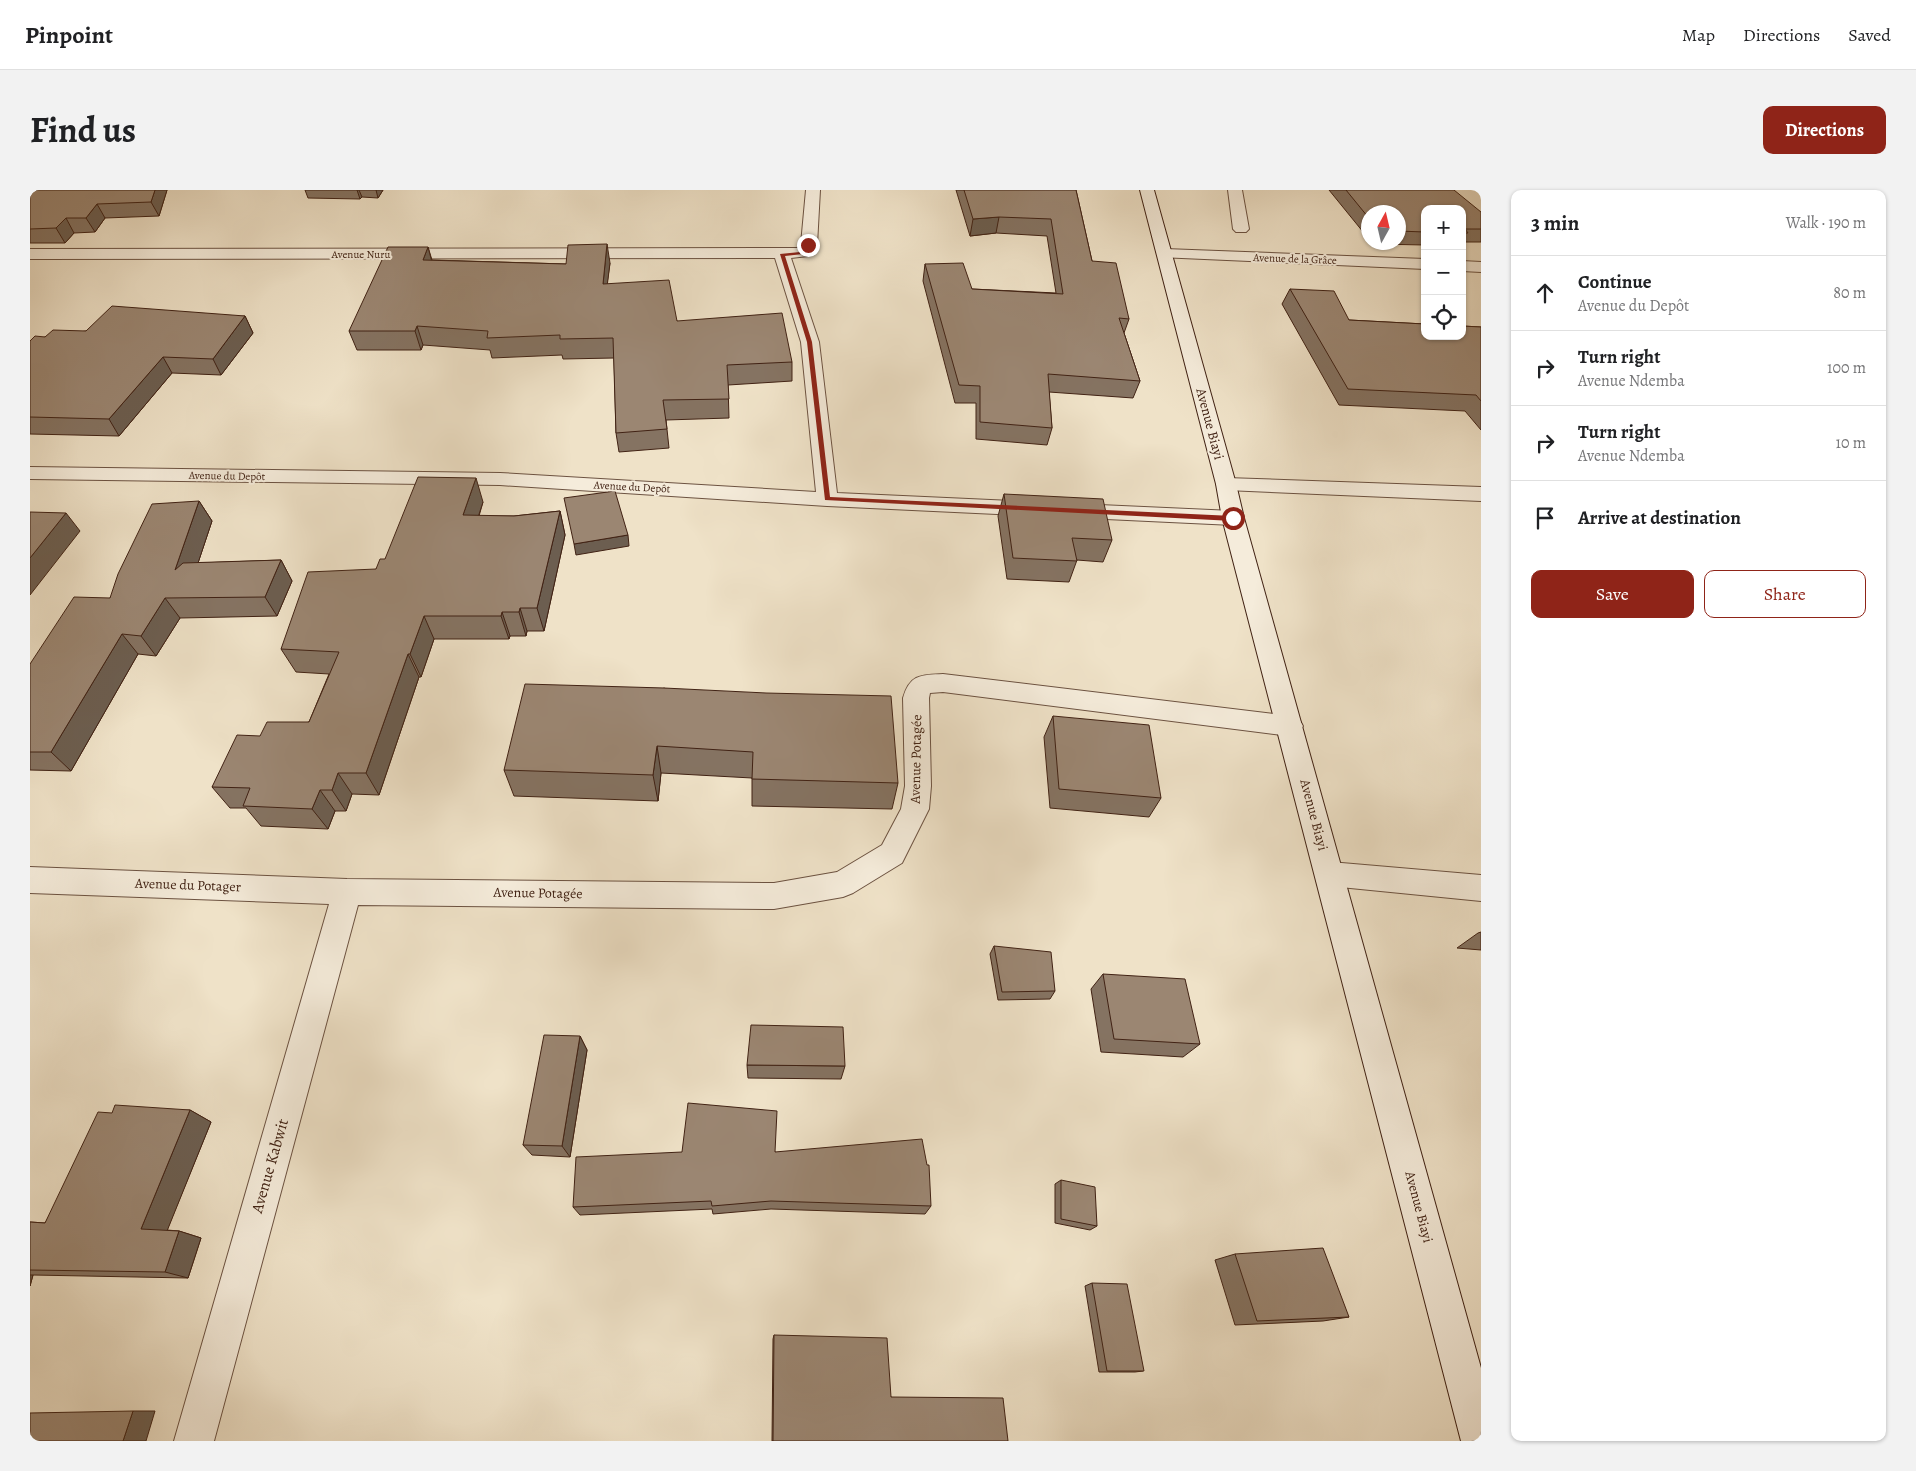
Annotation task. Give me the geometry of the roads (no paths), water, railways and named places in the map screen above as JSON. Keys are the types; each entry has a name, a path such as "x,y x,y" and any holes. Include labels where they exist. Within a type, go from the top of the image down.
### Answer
{"street":[{"name":"Avenue Nuru","path":"30,254 802,253 807,249 813,190"},
{"name":"Avenue Biayi","path":"1147,190 1226,484 1233,518 1481,1441"},
{"path":"1236,190 1242,229"},
{"path":"782,254 810,342 827,499"},
{"name":"Avenue de la Grâce","path":"1165,254 1421,264"},
{"path":"1466,266 1481,267"},
{"name":"Avenue du Depôt","path":"30,473 500,479 827,499 1233,518"},
{"path":"1226,484 1481,494"},
{"name":"Avenue Potagée","path":"347,892 774,896 843,884 892,854 915,809 918,786 916,698 918,690 924,684 942,683 1290,726"},
{"path":"1330,874 1481,888"},
{"name":"Avenue du Potager","path":"30,880 347,892"},
{"name":"Avenue Kabwit","path":"194,1441 347,892"}]}
